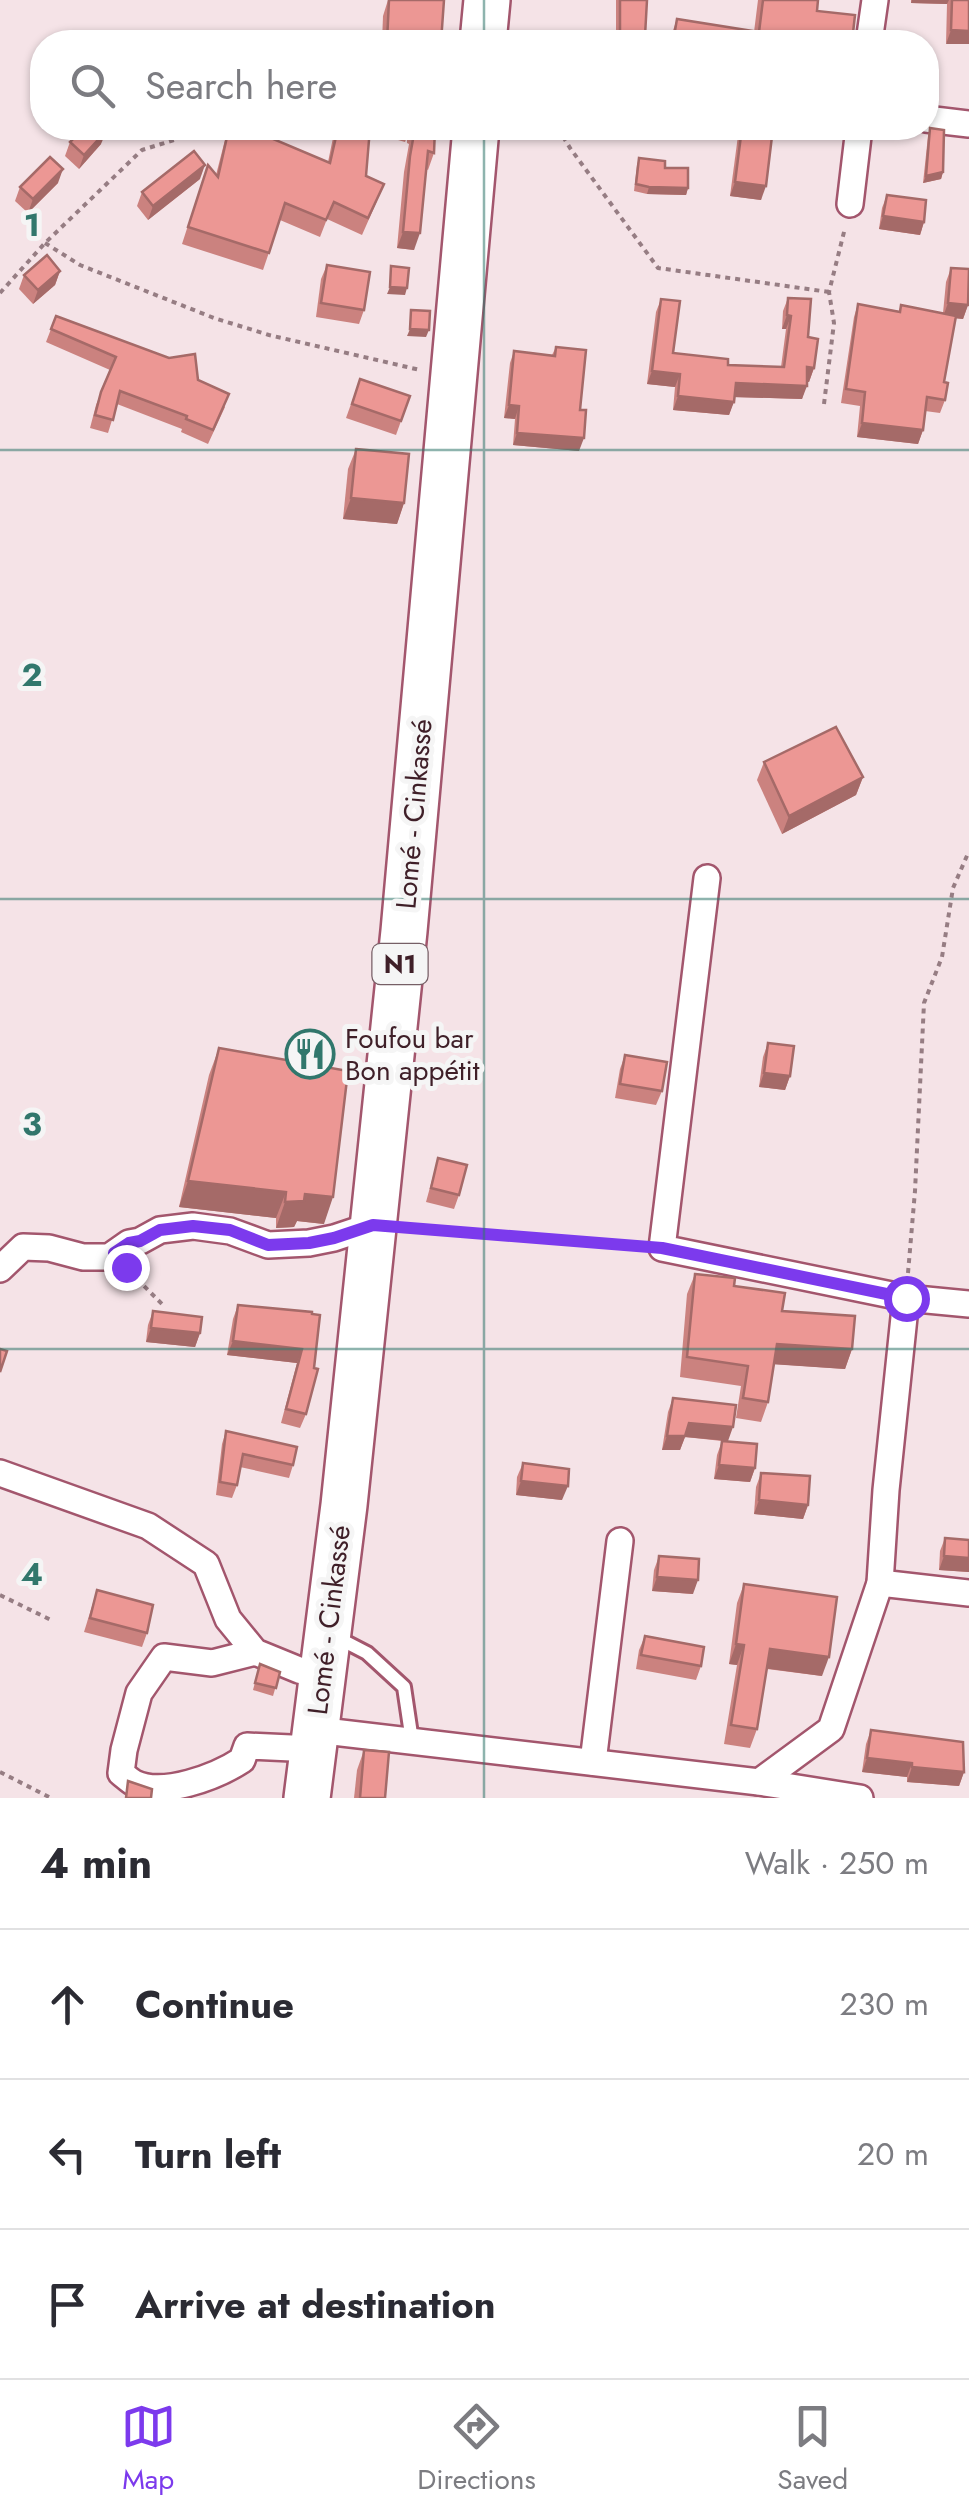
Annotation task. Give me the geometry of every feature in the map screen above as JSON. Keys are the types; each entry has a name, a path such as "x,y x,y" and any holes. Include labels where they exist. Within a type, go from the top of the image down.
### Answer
{"highway":[{"path":"484,30 487,0"},
{"name":"Lomé - Cinkassé","path":"307,1798 406,912 475,140"}],"street":[{"path":"871,30 875,0"},
{"path":"939,121 969,124"},
{"path":"850,204 857,140"},
{"path":"707,878 662,1248 906,1298 969,1304"},
{"path":"0,1269 23,1247 109,1258 129,1243 160,1230 193,1226 230,1230 268,1245 322,1241 373,1225"},
{"path":"759,1782 831,1729 880,1583 906,1298"},
{"path":"0,1473 148,1526 206,1564 228,1619 255,1652 322,1676"},
{"path":"593,1762 620,1542"},
{"path":"880,1583 969,1592"},
{"path":"255,1652 212,1663 164,1657 139,1693 121,1773 134,1783 160,1788 228,1769 242,1760 247,1746 315,1740 412,1740 860,1798"}],"lane":[{"path":"328,1632 367,1653 404,1687 412,1740"}],"path":[{"path":"0,294 45,243 142,150 174,140"},
{"path":"565,140 658,268 829,292"},
{"path":"824,404 834,323 829,292 850,204"},
{"path":"45,243 80,265 214,318 453,379"},
{"path":"906,1298 924,1003 942,957 953,888 969,850"},
{"path":"373,1225 662,1248"},
{"path":"114,1253 164,1306"},
{"path":"0,1595 53,1621"},
{"path":"0,1772 51,1798"}],"building":[{"path":"389,0 444,0 442,30 388,30"},
{"path":"620,0 647,0 645,30 620,30"},
{"path":"763,0 818,0 817,11 855,15 853,30 759,30"},
{"path":"952,0 969,0 969,31 951,30"},
{"path":"677,19 746,30 675,30"},
{"path":"939,129 944,130 943,172 926,176 929,140 939,140"},
{"path":"72,140 98,140 84,155"},
{"path":"226,140 275,140 330,163 335,140 369,140 366,176 384,184 368,218 334,202 326,220 285,203 269,253 188,227 208,165 218,177"},
{"path":"413,140 435,140 434,153 428,151 420,233 403,232"},
{"path":"740,140 772,140 766,186 735,182"},
{"path":"194,151 205,165 153,206 142,192"},
{"path":"50,157 63,169 33,199 20,187"},
{"path":"639,158 665,161 665,168 688,168 688,188 636,184"},
{"path":"887,195 926,200 924,222 883,216"},
{"path":"47,255 60,271 38,290 24,275"},
{"path":"327,265 370,272 364,310 321,303"},
{"path":"391,266 409,268 407,288 390,287"},
{"path":"951,268 969,269 968,305 948,303"},
{"path":"788,298 811,299 808,337 818,339 814,368 807,367 807,386 736,383 734,402 678,396 680,374 652,371 661,299 680,301 673,353 728,359 728,365 784,367 791,316 787,315"},
{"path":"858,304 900,312 901,305 956,316 944,382 948,383 945,400 927,397 923,430 862,423 865,392 846,389"},
{"path":"411,310 430,311 429,330 410,329"},
{"path":"56,316 169,358 195,354 198,380 229,394 213,430 120,391 113,420 95,415 116,357 51,329"},
{"path":"556,347 586,350 580,410 586,410 584,438 517,433 519,406 509,405 514,351 555,356"},
{"path":"360,379 410,396 401,421 352,404"},
{"path":"356,449 409,454 404,503 351,498"},
{"path":"836,727 863,777 789,816 764,762"},
{"path":"768,1043 794,1046 790,1076 764,1073"},
{"path":"219,1048 348,1071 333,1197 305,1194 304,1201 285,1202 286,1192 188,1181"},
{"path":"625,1055 667,1062 662,1091 620,1084"},
{"path":"438,1158 467,1165 459,1195 431,1188"},
{"path":"695,1274 735,1278 734,1286 785,1293 782,1311 855,1316 852,1349 777,1344 768,1402 743,1398 748,1366 687,1357"},
{"path":"238,1305 320,1315 314,1368 318,1369 306,1414 286,1409 302,1349 233,1341"},
{"path":"153,1311 202,1317 200,1333 151,1328"},
{"path":"0,1349 7,1351 0,1372"},
{"path":"673,1398 736,1405 733,1427 689,1423 685,1436 667,1436"},
{"path":"226,1431 297,1447 293,1465 243,1454 237,1485 220,1482"},
{"path":"722,1441 757,1444 755,1468 719,1465"},
{"path":"523,1463 569,1469 568,1486 521,1481"},
{"path":"761,1473 810,1476 808,1505 759,1500"},
{"path":"945,1538 969,1540 969,1558 944,1556"},
{"path":"659,1556 699,1559 698,1580 657,1577"},
{"path":"744,1584 837,1597 829,1657 770,1649 757,1729 731,1725 744,1645 736,1644"},
{"path":"97,1590 153,1605 147,1633 90,1618"},
{"path":"645,1636 704,1647 701,1666 641,1655"},
{"path":"260,1664 280,1672 276,1688 255,1683"},
{"path":"871,1730 963,1742 964,1772 867,1758"},
{"path":"364,1750 389,1752 385,1798 360,1798"},
{"path":"128,1781 152,1789 151,1798 126,1798"}],"place":[{"name":"Foufou bar Bon appétit","path":"310,1054"}],"route":[{"path":"126,1267 114,1253 160,1230 193,1226 230,1230 268,1245 309,1243 373,1225 662,1248 906,1298"}]}
